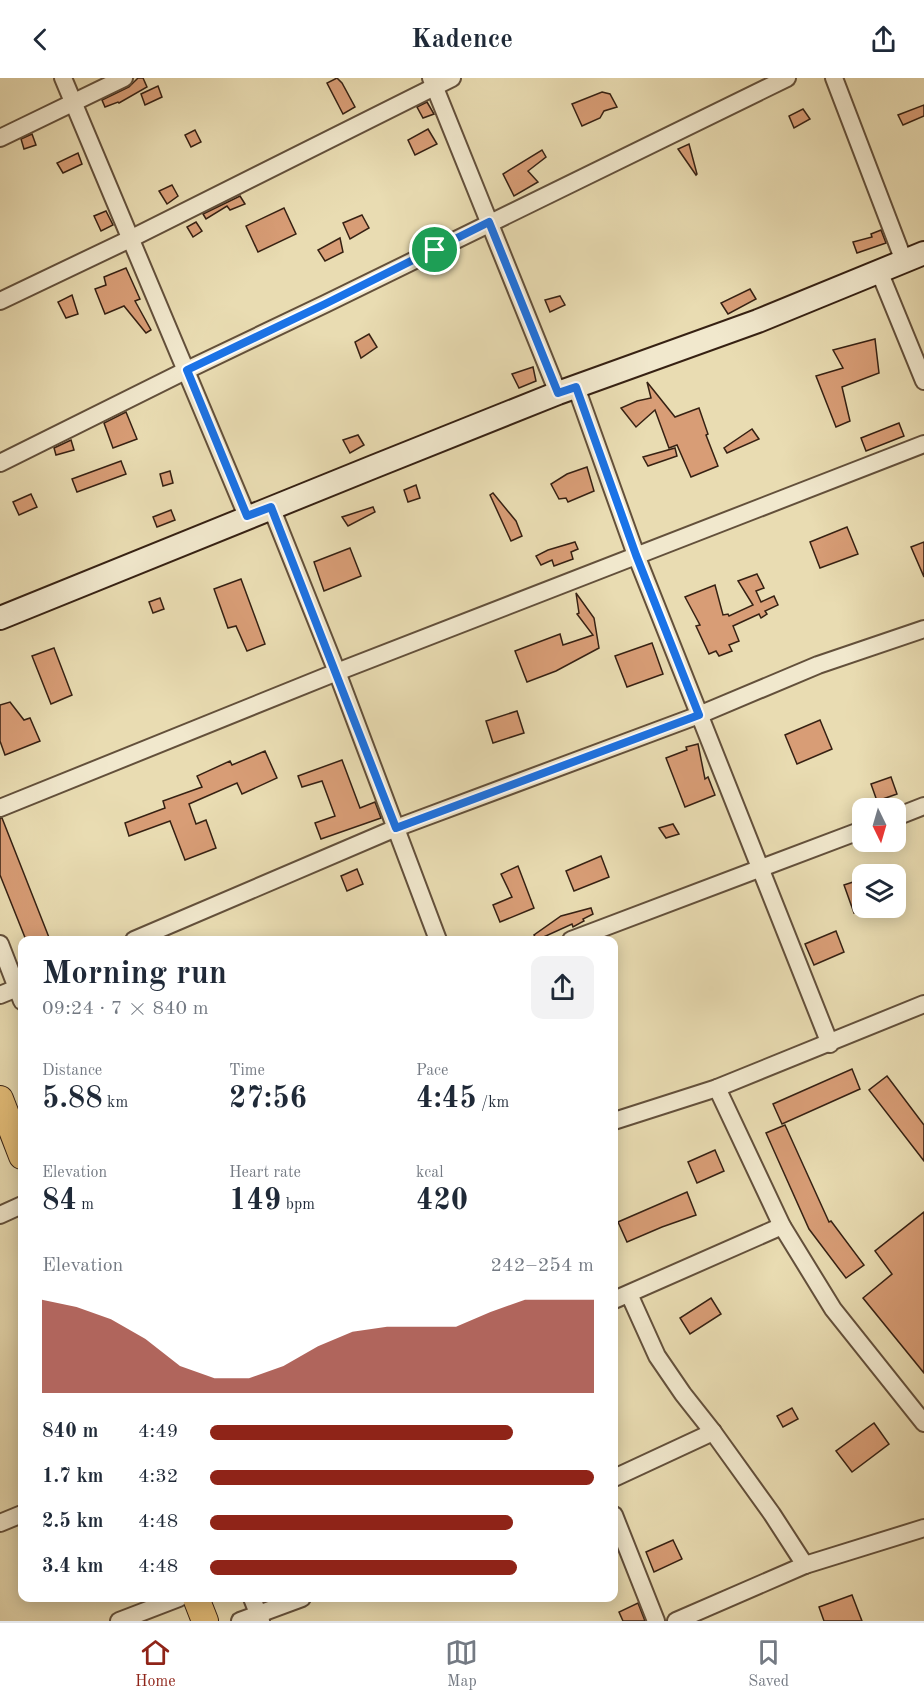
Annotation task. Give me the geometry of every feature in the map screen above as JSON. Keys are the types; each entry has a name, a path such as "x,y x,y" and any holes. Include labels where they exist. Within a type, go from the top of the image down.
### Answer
{"main road":[{"path":"0,1099 18,1146"},
{"path":"198,1602 206,1621"}],"street":[{"path":"63,78 247,516"},
{"path":"0,138 124,78"},
{"path":"0,301 130,239 432,82 452,78"},
{"path":"0,463 787,78"},
{"path":"0,618 247,516 567,390 758,321 914,257 834,78"},
{"path":"432,82 489,222 567,390 636,555 830,1044"},
{"path":"879,271 924,381"},
{"path":"0,808 337,672 924,444"},
{"path":"271,507 337,672 436,936"},
{"path":"143,936 396,828 699,715 819,665 924,628"},
{"path":"906,813 924,806"},
{"path":"582,936 852,834"},
{"path":"0,944 18,985"},
{"path":"0,995 18,992"},
{"path":"618,1121 717,1088 924,1004"},
{"path":"717,1088 782,1226 833,1309 924,1423"},
{"path":"0,1215 18,1207"},
{"path":"782,1226 621,1297 683,1394 713,1432 805,1565"},
{"path":"618,1476 713,1432"},
{"path":"0,1523 18,1516"},
{"path":"618,1525 656,1621"},
{"path":"676,1621 805,1565 924,1528"},
{"path":"119,1621 169,1602"},
{"path":"253,1602 259,1618"},
{"path":"240,1621 259,1618 293,1602"}],"building":[{"path":"138,78 143,78 147,87 119,103 105,107 102,100 129,87"},
{"path":"337,78 355,107 343,114 327,83"},
{"path":"158,86 162,97 145,105 141,94"},
{"path":"602,92 610,94 617,107 604,111 600,118 582,126 572,104"},
{"path":"427,102 434,114 423,118 417,107"},
{"path":"924,105 924,116 903,125 898,115"},
{"path":"803,109 810,119 794,128 789,116"},
{"path":"428,129 437,144 415,155 408,140"},
{"path":"195,130 201,142 191,147 185,135"},
{"path":"32,134 36,145 24,149 21,139"},
{"path":"689,144 697,174 696,175 678,149"},
{"path":"542,150 546,157 528,171 538,182 514,196 503,174"},
{"path":"78,153 82,164 63,173 57,163"},
{"path":"172,185 178,196 167,204 159,191"},
{"path":"240,196 245,204 230,210 227,206 206,219 203,214"},
{"path":"284,208 296,234 258,252 246,226"},
{"path":"106,211 113,225 101,231 94,216"},
{"path":"362,215 369,228 350,239 343,223"},
{"path":"196,222 202,231 193,237 187,227"},
{"path":"881,230 886,243 857,253 853,242 872,237 871,234"},
{"path":"340,238 343,252 325,261 318,250"},
{"path":"126,268 140,299 135,301 151,330 146,333 124,306 105,314 95,289 106,285 104,277"},
{"path":"750,289 756,299 728,314 721,303"},
{"path":"72,295 78,314 66,318 58,302"},
{"path":"560,296 565,305 550,312 545,300"},
{"path":"369,334 377,347 361,358 355,342"},
{"path":"875,339 879,373 842,387 850,421 836,427 816,376 843,368 833,350"},
{"path":"533,367 536,381 519,388 512,374"},
{"path":"647,382 675,417 699,408 718,466 691,477 677,445 669,448 655,410 636,427 621,408 651,398"},
{"path":"126,412 137,439 113,448 104,423"},
{"path":"899,423 904,436 866,451 861,438"},
{"path":"752,429 759,439 727,453 724,448"},
{"path":"358,435 364,445 350,453 343,440"},
{"path":"71,440 74,450 56,455 54,448"},
{"path":"675,448 677,456 648,466 643,457"},
{"path":"121,461 126,474 77,492 72,479"},
{"path":"587,467 594,491 568,502 566,498 559,499 551,484 567,474"},
{"path":"170,471 173,483 163,486 160,474"},
{"path":"416,485 420,498 408,502 404,490"},
{"path":"493,493 516,521 522,536 511,541 490,495"},
{"path":"31,494 37,507 19,515 13,502"},
{"path":"373,507 375,512 348,526 342,517"},
{"path":"171,510 175,520 157,527 153,517"},
{"path":"847,527 858,554 820,568 810,542"},
{"path":"575,542 578,549 571,552 573,559 554,566 552,560 541,565 536,556 548,550"},
{"path":"924,542 924,577 911,547"},
{"path":"350,548 361,576 324,591 314,562"},
{"path":"757,574 764,588 756,591 761,602 774,596 778,605 765,611 767,614 761,618 759,614 733,626 739,641 729,645 732,651 719,656 716,651 709,654 696,626 700,625 685,597 715,585 723,615 728,614 729,616 753,605 738,581"},
{"path":"241,579 265,644 247,651 236,626 228,628 214,589"},
{"path":"576,593 594,618 599,648 556,671 527,682 515,651 560,634 563,645 593,635 577,614 579,613"},
{"path":"160,598 164,609 153,613 149,602"},
{"path":"652,643 663,674 627,687 615,656"},
{"path":"54,648 72,695 51,704 32,656"},
{"path":"10,702 24,720 30,718 40,741 5,755 0,741 0,705"},
{"path":"517,711 524,733 493,743 486,721"},
{"path":"820,720 832,749 797,764 785,735"},
{"path":"698,744 705,779 708,777 715,795 685,807 666,758 687,750 686,747"},
{"path":"265,751 277,778 242,794 237,783 189,804 196,824 206,820 216,848 185,860 170,821 129,836 125,823 165,808 163,801 202,787 197,776 230,761 232,765"},
{"path":"342,760 360,808 375,802 381,818 321,839 315,823 335,816 322,781 302,787 298,776"},
{"path":"891,777 897,794 876,798 871,784"},
{"path":"0,818 2,818 48,936 24,936 0,875"},
{"path":"673,824 679,834 666,838 659,828"},
{"path":"601,856 609,877 574,891 566,871"},
{"path":"518,866 534,908 500,922 493,905 512,897 501,874"},
{"path":"357,869 363,884 347,891 341,876"},
{"path":"852,882 852,907 844,885"},
{"path":"591,908 593,914 573,927 572,924 546,936 535,936 534,935 561,916"},
{"path":"836,931 844,952 814,965 805,944"},
{"path":"852,1069 860,1089 782,1124 773,1104"},
{"path":"887,1076 924,1125 924,1161 869,1090"},
{"path":"785,1125 829,1222 831,1221 864,1265 846,1278 809,1229 766,1133"},
{"path":"715,1150 724,1171 697,1183 688,1162"},
{"path":"687,1192 696,1215 627,1242 618,1222"},
{"path":"924,1212 924,1373 863,1298 892,1274 875,1251"},
{"path":"711,1298 721,1314 690,1334 680,1318"},
{"path":"792,1408 798,1419 783,1427 777,1416"},
{"path":"874,1423 889,1444 852,1472 836,1451"},
{"path":"673,1540 682,1559 654,1572 646,1552"},
{"path":"852,1595 862,1621 824,1621 819,1607"},
{"path":"638,1603 645,1621 623,1621 619,1612"}],"route":[{"path":"489,222 558,393 576,387 636,555 699,715 396,828 271,507 247,516 187,370 435,250 489,222"}]}
